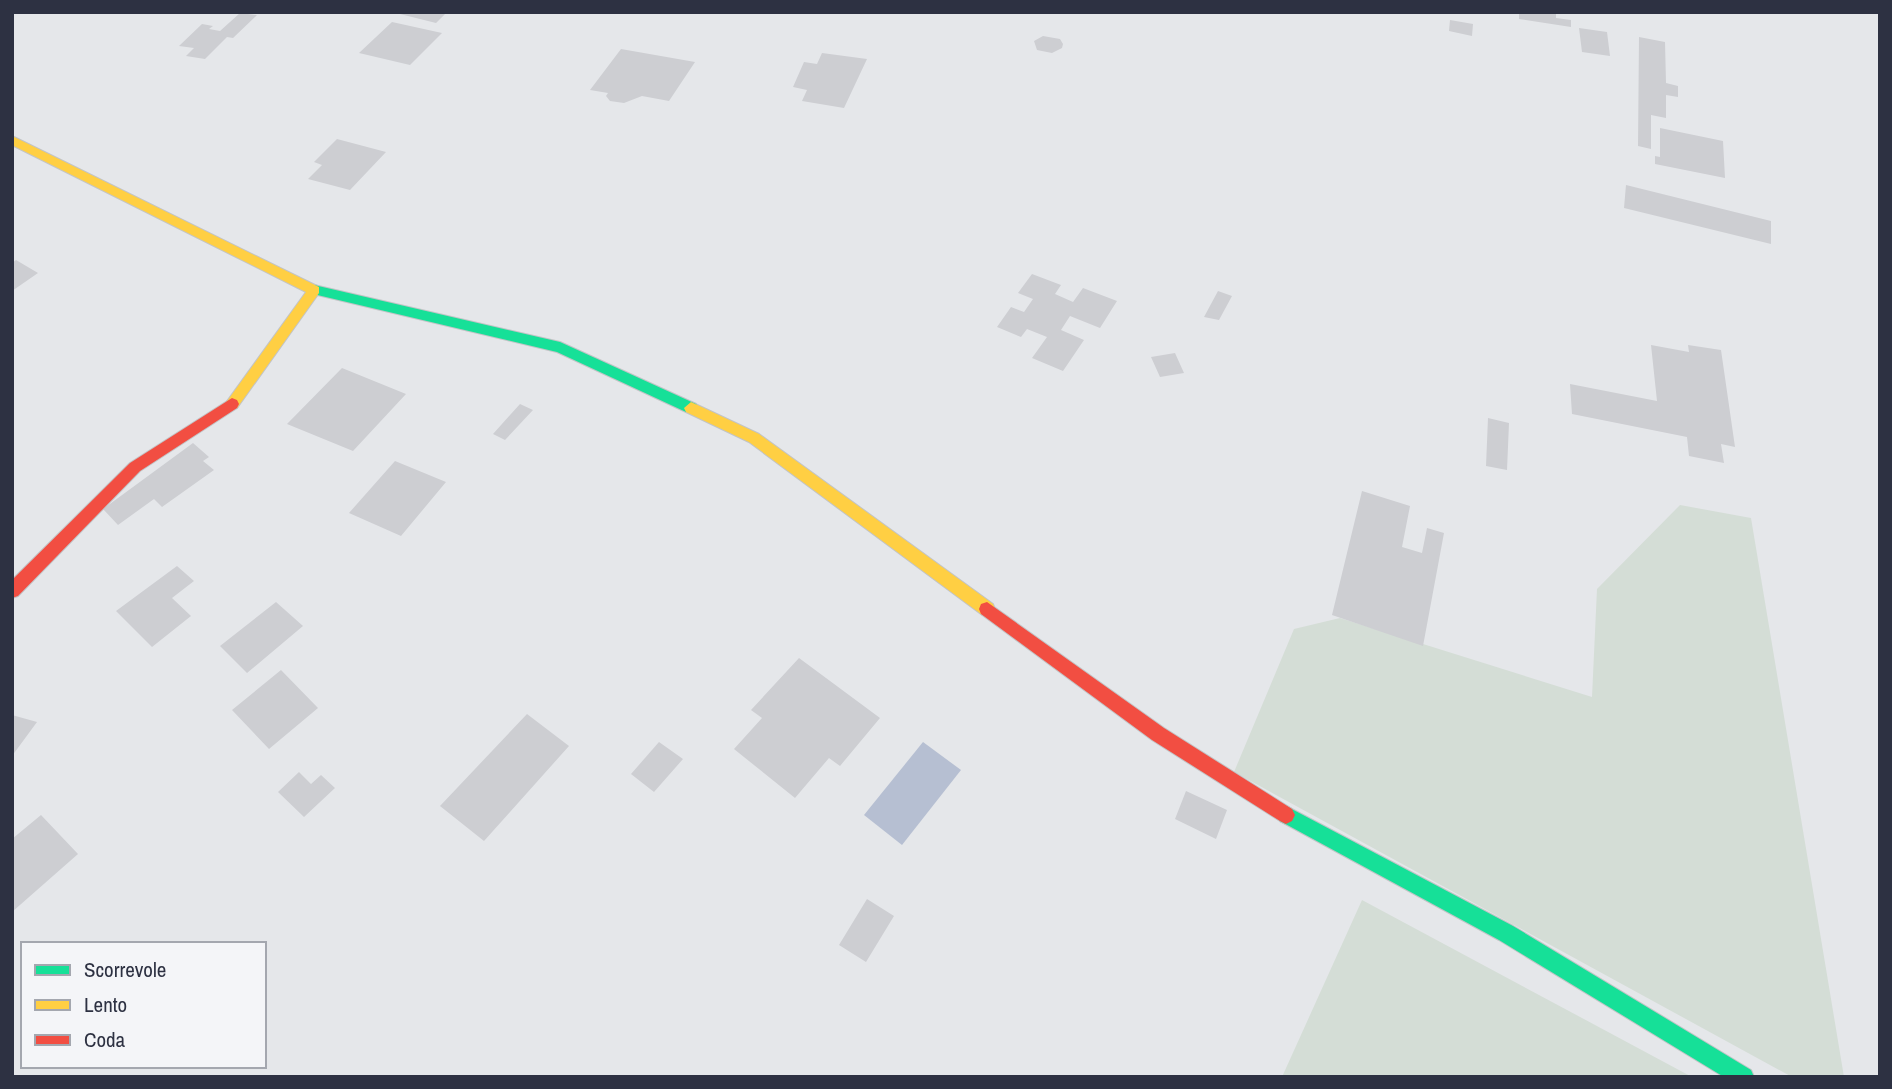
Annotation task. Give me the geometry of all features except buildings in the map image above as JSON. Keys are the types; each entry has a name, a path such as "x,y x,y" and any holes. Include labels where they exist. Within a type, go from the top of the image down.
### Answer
{"street":[{"path":"12,141 314,290 560,347 754,438 1158,734 1308,829 1506,933 1744,1077"},
{"path":"12,591 135,467 234,403 314,290"}],"shaded area":[{"path":"1680,505 1751,518 1844,1077 1792,1077 1234,772 1294,629 1340,618 1592,697 1597,589"},
{"path":"1362,900 1692,1077 1282,1077"}],"water":[{"path":"923,742 961,770 902,845 864,815"}],"traffic: fast":[{"path":"314,290 560,347 691,408"},
{"path":"1286,815 1506,933 1744,1077"}],"traffic: slow":[{"path":"12,140 314,290 232,404"},
{"path":"691,408 754,438 987,609"}],"traffic: jam":[{"path":"12,591 135,467 232,404"},
{"path":"987,609 1158,734 1286,815"}]}
